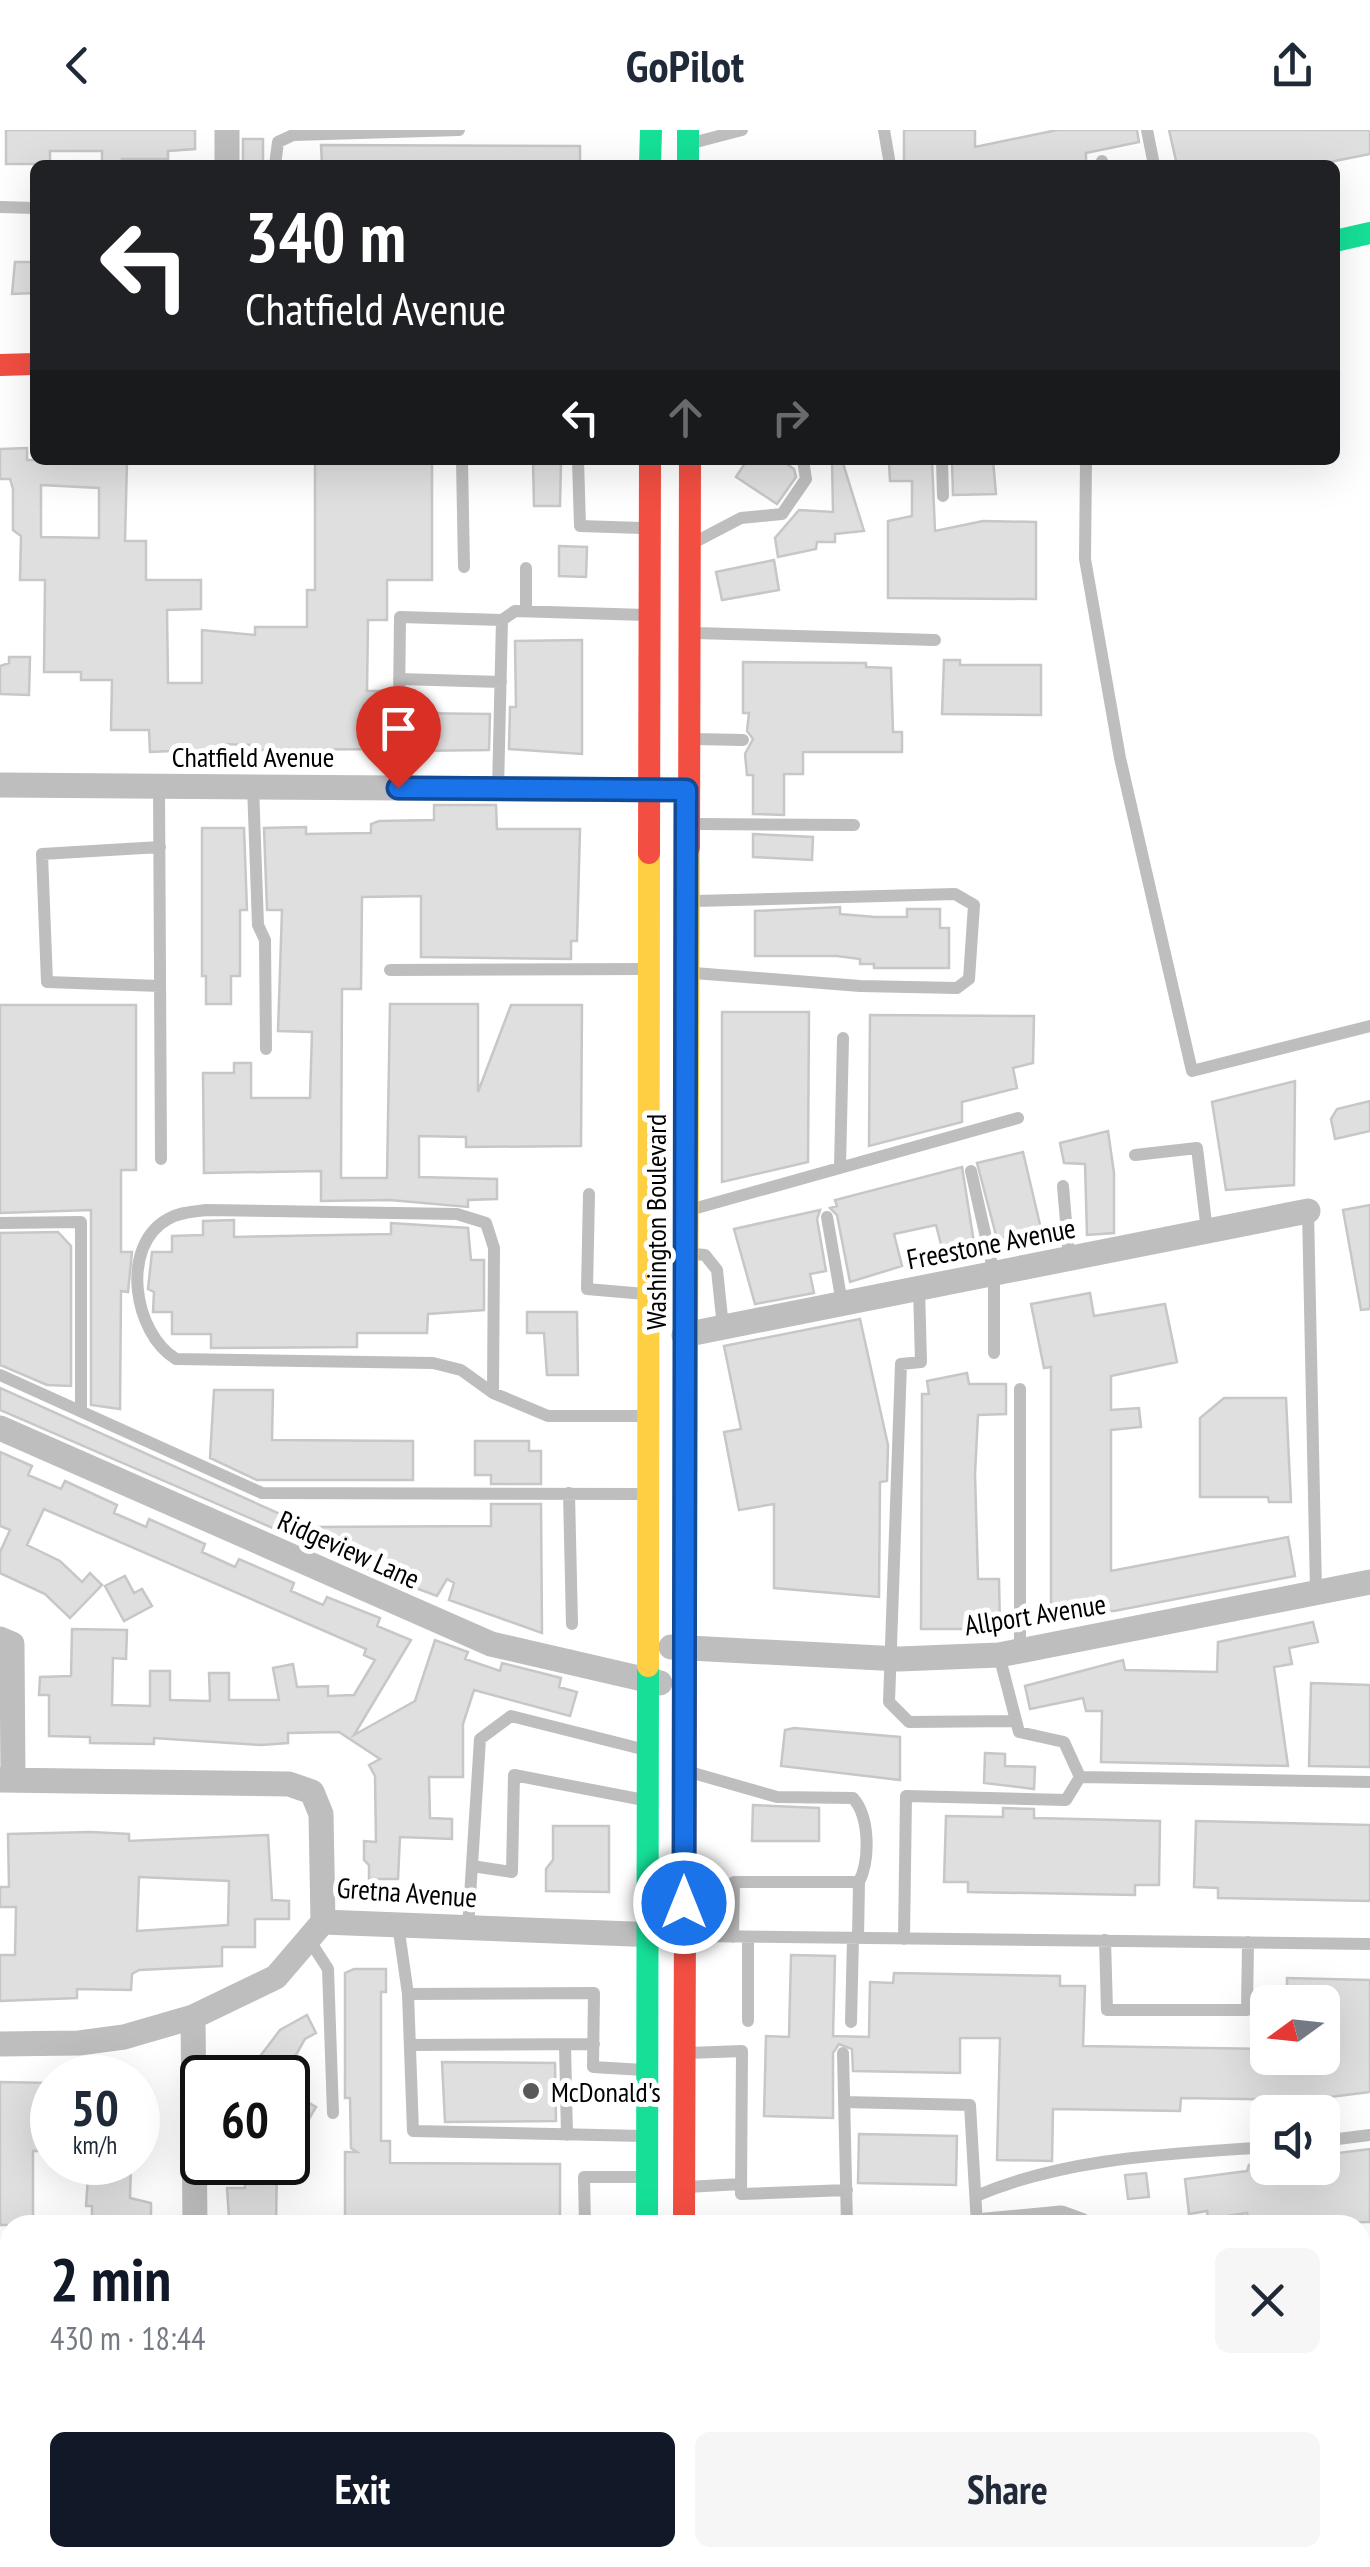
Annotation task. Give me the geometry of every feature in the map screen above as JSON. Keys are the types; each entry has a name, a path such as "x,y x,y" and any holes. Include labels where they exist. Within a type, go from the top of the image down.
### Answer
{"main road":[{"path":"650,160 651,130"},
{"path":"1340,240 1370,234"},
{"path":"0,364 30,364"},
{"name":"Washington Boulevard","path":"647,2215 650,465"},
{"name":"Washington Boulevard","path":"684,2215 684,1335 690,465"}],"street":[{"path":"227,130 227,160"},
{"name":"Chatfield Avenue","path":"0,784 686,790"},
{"name":"Freestone Avenue","path":"684,1335 1308,1210"},
{"name":"Ridgeview Lane","path":"0,1428 491,1644 686,1689"},
{"name":"Allport Avenue","path":"646,1645 892,1658 1009,1653 1370,1582"},
{"path":"0,1639 12,1644 6,1780"},
{"name":"Gretna Avenue","path":"6,1780 289,1784 312,1792 321,1814 316,1931 398,1925 684,1936"},
{"path":"0,2044 79,2043 124,2037 192,2017 276,1978 316,1931"},
{"path":"192,2017 195,2215"}],"lane":[{"path":"276,160 278,142 292,134 459,130"},
{"path":"688,146 742,130"},
{"path":"884,130 889,160"},
{"path":"1147,130 1153,160"},
{"path":"0,208 30,208"},
{"path":"462,465 464,567"},
{"path":"578,465 580,526 650,528"},
{"path":"690,544 741,518 782,514 806,479 804,465"},
{"path":"942,465 943,496"},
{"path":"1086,465 1086,559 1120,758 1192,1071 1370,1026"},
{"path":"526,568 526,611"},
{"path":"398,788 400,617 502,620 516,611 650,615"},
{"path":"498,788 502,620"},
{"path":"687,632 936,640"},
{"path":"399,679 501,682"},
{"path":"687,739 743,740"},
{"path":"160,786 161,1158"},
{"path":"253,786 258,925 265,940 266,1050"},
{"path":"687,824 854,825"},
{"path":"160,847 42,854 47,982 160,986"},
{"path":"686,902 955,894 974,905 969,979 957,988 860,986 686,972"},
{"path":"390,970 648,969"},
{"path":"840,1167 843,1038"},
{"path":"686,1211 1018,1118"},
{"path":"1135,1155 1197,1148 1208,1231"},
{"path":"971,1171 994,1273 994,1353"},
{"path":"1063,1186 1069,1258"},
{"path":"589,1194 586,1289 648,1294"},
{"path":"1308,1210 1316,1592"},
{"path":"494,1393 494,1258 486,1222 457,1214 182,1213 166,1220 142,1251 141,1316 161,1350 176,1359 447,1366 494,1393 548,1416 647,1416"},
{"path":"827,1217 842,1304"},
{"path":"0,1223 81,1222 81,1411"},
{"path":"686,1254 704,1255 716,1270 724,1327"},
{"path":"919,1288 921,1362 901,1364 889,1702 908,1722 1016,1721"},
{"path":"0,1374 262,1493 647,1494"},
{"path":"1020,1389 1009,1653 1016,1721 1019,1732 1064,1742 1080,1777"},
{"path":"569,1492 572,1624"},
{"path":"468,1928 480,1739 511,1716 646,1750"},
{"path":"685,1771 777,1797 853,1798 862,1808 865,1869 859,1882 851,2022"},
{"path":"472,1866 512,1872 514,1775 646,1801"},
{"path":"1080,1777 1370,1782"},
{"path":"904,1938 906,1796 1066,1800 1080,1777"},
{"path":"733,1936 734,1882 859,1882"},
{"path":"398,1925 408,1994 413,2131 646,2136"},
{"path":"316,1931 328,1969 333,2112"},
{"path":"684,1936 1370,1944"},
{"path":"748,1937 748,2021"},
{"path":"1105,1940 1107,2010 1247,2010 1248,1942"},
{"path":"408,1994 594,1993 593,2067 646,2070"},
{"path":"565,2044 567,2135"},
{"path":"410,2046 594,2044"},
{"path":"684,2053 742,2052 741,2194 846,2190"},
{"path":"843,2053 847,2215"},
{"path":"844,2102 970,2105 977,2215"},
{"path":"1340,2139 1370,2135"},
{"path":"976,2196 1011,2181 1095,2164 1250,2149"},
{"path":"585,2215 584,2177 646,2177"},
{"path":"684,2187 741,2184"}],"building":[{"path":"6,130 195,130 195,149 168,151 168,159 102,160 102,151 50,151 50,160 6,164"},
{"path":"904,130 975,130 975,147 1057,130 1137,130 1139,142 1086,153 1086,160 904,160"},
{"path":"1169,130 1370,130 1370,154 1340,160 1176,160"},
{"path":"243,139 263,139 263,160 243,160"},
{"path":"321,145 580,146 580,160 322,160"},
{"path":"15,262 30,262 30,293 12,294"},
{"path":"27,448 30,465 127,465 125,541 146,541 146,580 201,580 201,609 167,610 168,683 202,683 202,630 255,635 255,627 307,627 307,590 315,590 315,465 432,465 432,580 387,580 387,620 368,620 367,691 384,691 384,700 389,700 388,749 254,750 254,745 219,744 220,749 150,752 149,730 111,730 112,680 81,680 81,672 44,672 45,580 20,580 21,536 13,530 13,489 10,479 0,479 0,449","holes":["41,485 99,488 99,538 41,537"]},
{"path":"533,465 561,465 560,506 534,506"},
{"path":"744,465 788,465 796,477 777,504 736,477"},
{"path":"832,465 844,465 864,531 835,534 835,542 817,542 816,549 778,557 775,538 799,510 833,512"},
{"path":"889,465 932,465 935,531 983,521 1036,522 1036,599 888,598 888,521 912,516 912,481 890,481"},
{"path":"952,465 993,465 996,494 953,495"},
{"path":"559,546 587,547 586,577 559,576"},
{"path":"774,560 779,590 722,600 716,572"},
{"path":"582,640 582,754 509,749 510,707 516,707 515,641"},
{"path":"9,657 30,657 29,695 0,694 0,666 9,663"},
{"path":"944,660 960,660 960,665 1041,665 1041,715 942,714"},
{"path":"743,662 866,663 866,667 891,668 893,732 902,732 902,752 803,752 803,774 784,774 784,815 753,814 753,775 747,775 745,754 753,739 747,731 749,713 743,713"},
{"path":"409,713 490,714 489,750 411,751"},
{"path":"434,805 496,805 497,829 580,829 577,941 571,941 571,959 421,957 421,896 362,897 361,989 342,989 341,1178 387,1178 390,1004 478,1004 478,1092 511,1005 582,1005 581,1146 466,1147 466,1137 419,1136 419,1177 497,1179 497,1199 468,1200 468,1207 390,1200 321,1201 321,1171 204,1173 203,1073 234,1073 234,1063 251,1063 251,1098 310,1098 312,1032 278,1031 282,910 267,910 264,828 306,827 306,834 371,833 371,824 379,821 434,820"},
{"path":"202,828 244,828 247,910 240,910 240,976 231,976 231,1004 206,1004 206,976 202,976"},
{"path":"753,834 813,837 812,860 753,857"},
{"path":"840,907 840,914 875,917 907,917 907,909 940,909 940,928 949,928 949,968 874,968 874,964 860,964 860,959 837,956 755,956 755,911"},
{"path":"0,1005 136,1005 136,1170 121,1170 121,1252 132,1252 128,1292 121,1291 120,1409 91,1405 91,1210 0,1213"},
{"path":"722,1012 809,1012 808,1162 722,1182"},
{"path":"870,1015 1034,1016 1033,1063 1013,1068 1017,1088 962,1102 962,1122 869,1146"},
{"path":"1295,1081 1294,1185 1226,1190 1212,1102"},
{"path":"1370,1101 1370,1131 1335,1139 1331,1119 1337,1109"},
{"path":"1108,1131 1114,1173 1114,1233 1087,1235 1085,1164 1064,1163 1060,1143"},
{"path":"1023,1152 1041,1229 997,1239 977,1163"},
{"path":"962,1167 975,1249 944,1256 936,1225 894,1234 902,1266 850,1282 837,1215 830,1208 837,1206 835,1200"},
{"path":"1370,1205 1370,1309 1361,1310 1343,1210"},
{"path":"820,1210 817,1219 826,1271 810,1274 814,1293 755,1304 734,1229"},
{"path":"234,1220 234,1237 391,1234 391,1223 468,1228 471,1260 484,1260 484,1310 428,1314 427,1333 357,1333 357,1347 211,1348 211,1334 172,1334 172,1312 153,1312 154,1292 148,1289 152,1252 172,1252 172,1236 203,1235 203,1221"},
{"path":"58,1232 71,1246 71,1386 47,1385 0,1365 0,1233"},
{"path":"1090,1293 1094,1316 1165,1304 1177,1362 1111,1376 1111,1410 1139,1408 1141,1427 1111,1430 1111,1571 1288,1537 1295,1576 1114,1611 1051,1611 1051,1367 1044,1368 1031,1304"},
{"path":"527,1312 577,1312 578,1375 547,1375 544,1333 527,1333"},
{"path":"860,1319 888,1445 887,1481 880,1482 879,1597 774,1588 774,1504 739,1510 724,1432 741,1429 724,1346"},
{"path":"967,1373 969,1384 1006,1384 1006,1414 978,1415 975,1474 978,1579 999,1579 1000,1629 921,1629 922,1394 929,1394 927,1381"},
{"path":"0,1388 309,1527 491,1526 491,1504 541,1504 542,1633 449,1600 454,1583 447,1579 437,1596 386,1577 0,1410"},
{"path":"214,1390 273,1390 272,1440 413,1441 413,1480 257,1480 210,1458"},
{"path":"1224,1398 1286,1398 1291,1502 1269,1502 1268,1497 1200,1497 1200,1418"},
{"path":"475,1441 529,1441 529,1451 541,1451 541,1484 491,1484 491,1475 475,1475"},
{"path":"0,1452 32,1466 28,1475 61,1489 65,1481 117,1505 114,1513 146,1527 149,1519 205,1544 202,1552 235,1567 239,1559 294,1583 291,1591 323,1605 327,1597 380,1618 377,1626 411,1640 354,1735 415,1701 435,1640 468,1652 465,1659 500,1671 502,1663 561,1678 559,1687 577,1692 570,1716 474,1690 463,1724 463,1777 429,1777 430,1818 452,1819 452,1839 400,1837 398,1879 369,1879 369,1865 364,1860 364,1841 376,1842 375,1776 369,1765 380,1759 339,1732 288,1733 288,1743 261,1745 154,1738 154,1744 90,1743 90,1737 49,1736 49,1695 39,1695 40,1677 71,1676 72,1629 127,1630 126,1659 113,1658 112,1705 150,1706 150,1671 170,1671 170,1700 210,1701 209,1673 229,1673 229,1700 279,1700 273,1668 293,1664 297,1687 328,1686 328,1696 354,1695 375,1660 364,1655 366,1649 44,1509 27,1545 60,1561 82,1582 90,1573 102,1585 70,1618 45,1594 0,1573 0,1552 10,1530 0,1526"},
{"path":"125,1576 134,1593 142,1589 152,1606 124,1621 105,1586"},
{"path":"1313,1622 1318,1642 1289,1648 1292,1664 1274,1667 1288,1766 1101,1762 1102,1711 1086,1711 1083,1698 1030,1709 1025,1686 1123,1660 1125,1670 1217,1672 1218,1642"},
{"path":"1311,1683 1370,1685 1370,1767 1309,1766"},
{"path":"785,1730 900,1737 900,1780 781,1766"},
{"path":"985,1753 1005,1754 1005,1766 1035,1767 1034,1789 984,1783"},
{"path":"753,1805 819,1808 819,1841 752,1841"},
{"path":"1003,1808 1034,1809 1034,1818 1160,1821 1159,1885 1135,1885 1135,1895 968,1892 968,1882 944,1882 946,1816 1003,1817"},
{"path":"1196,1821 1370,1825 1370,1901 1218,1898 1218,1888 1194,1887"},
{"path":"553,1826 609,1826 609,1892 546,1891 546,1869 553,1860"},
{"path":"8,1834 129,1834 129,1841 268,1835 272,1900 289,1901 289,1919 255,1919 255,1947 222,1947 222,1966 139,1970 132,1974 131,1990 77,1989 77,1998 0,2001 0,1955 15,1955 16,1907 0,1907 0,1887 9,1887","holes":["139,1877 229,1881 228,1925 137,1931"]},
{"path":"791,1955 835,1956 833,2036 869,2037 870,1982 893,1983 894,1973 1060,1976 1060,1986 1085,1986 1083,2046 1250,2049 1250,2075 1340,2075 1340,1985 1287,1985 1287,1978 1370,1980 1370,2092 1250,2095 1250,2099 1181,2098 1180,2111 1053,2109 1052,2161 997,2160 1000,2038 960,2038 960,2073 853,2071 852,2049 839,2044 833,2053 833,2118 764,2116 766,2036 789,2037"},
{"path":"354,1969 386,1969 386,1992 381,1992 381,2141 390,2141 390,2163 560,2164 560,2215 345,2215 345,2152 357,2152 351,2148 350,2098 345,2098 345,1973"},
{"path":"307,2015 316,2033 305,2039 296,2055 261,2055 280,2030"},
{"path":"442,2062 555,2063 556,2121 445,2122"},
{"path":"0,2082 30,2083 33,2215 0,2215"},
{"path":"859,2134 957,2136 956,2185 858,2183"},
{"path":"1370,2149 1370,2215 1208,2215 1207,2211 1189,2214 1185,2179 1247,2171 1249,2165 1250,2185 1340,2185 1340,2153"},
{"path":"1146,2173 1149,2197 1128,2199 1125,2175"},
{"path":"87,2185 130,2185 130,2198 151,2203 151,2215 92,2215 92,2206 86,2206"},
{"path":"277,2185 276,2215 229,2215 227,2188"}],"traffic: fast":[{"path":"650,160 651,130"},
{"path":"688,130 688,160"},
{"path":"1340,240 1370,233"},
{"path":"647,2215 648,1666"}],"traffic: slow":[{"path":"686,1603 689,847"},
{"path":"648,1666 649,853"}],"traffic: jam":[{"path":"0,365 30,364"},
{"path":"649,853 650,465"},
{"path":"689,847 690,465"},
{"path":"684,2215 686,1603"}],"place":[{"name":"McDonald's","path":"531,2091"}],"route":[{"path":"398,788 686,790 684,1903"}]}
